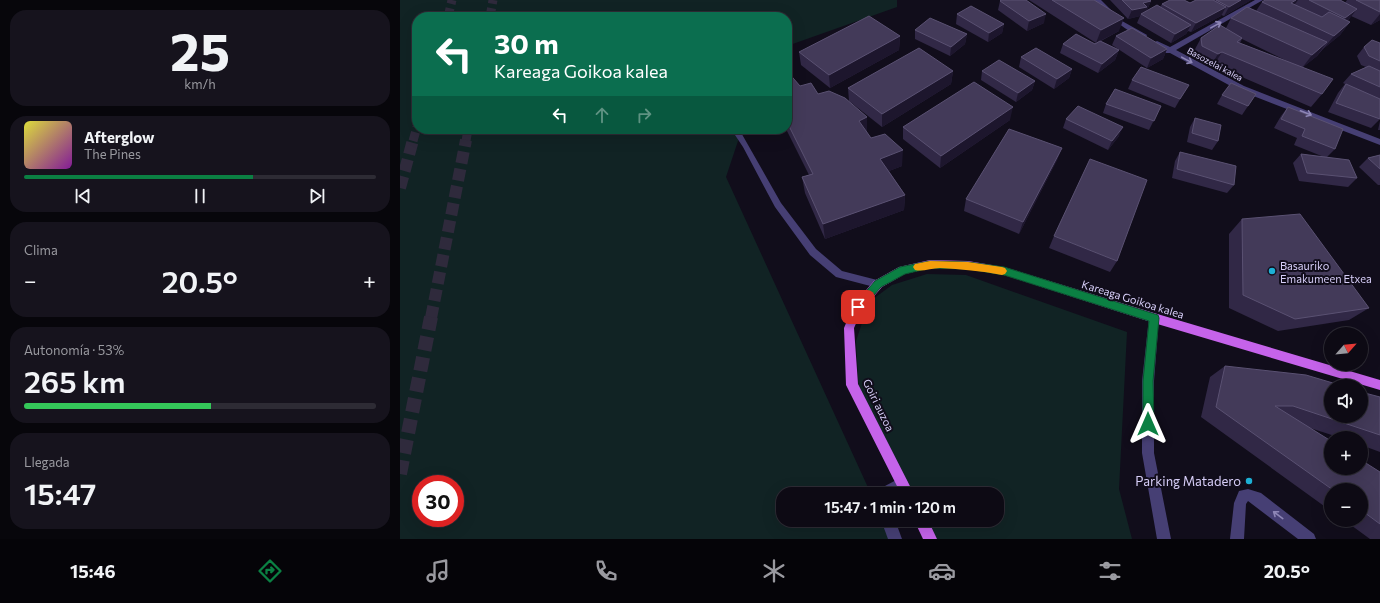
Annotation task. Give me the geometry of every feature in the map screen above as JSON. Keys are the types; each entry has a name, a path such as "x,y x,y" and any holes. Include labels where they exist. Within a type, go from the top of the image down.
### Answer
{"main road":[{"name":"Kareaga Goikoa kalea","path":"878,284 903,270 930,264 968,265 1004,271 1154,318 1380,385"},
{"name":"Goiri auzoa","path":"878,284 858,307 849,328 852,385 904,487"},
{"path":"924,527 930,539"}],"street":[{"name":"Basozelai kalea","path":"1097,0 1120,22 1169,51 1241,88 1380,142"},
{"path":"1169,51 1260,0"},
{"path":"1154,318 1148,381 1148,453 1164,539"},
{"path":"1237,539 1240,503 1244,496 1248,495 1256,498 1309,539"},
{"path":"891,527 895,539"}],"lane":[{"path":"738,134 778,204 813,252 839,274 878,284"}],"shaded area":[{"path":"400,0 897,0 897,7 792,44 792,12 412,12 412,134 740,134 726,177 868,487 776,487 776,527 886,527 892,539 400,539"},
{"path":"927,274 966,275 1127,332 1119,489 1132,539 931,539 925,527 1004,527 1004,487 905,487 859,395 856,341 869,302 892,285"}],"building":[{"path":"1026,0 1046,14 1029,21 1000,1"},
{"path":"1052,0 1094,0 1124,18 1101,30"},
{"path":"1122,0 1151,1 1143,3 1147,7 1132,10"},
{"path":"1170,0 1184,0 1190,3 1196,0 1213,0 1226,7 1196,23 1162,4"},
{"path":"1216,0 1241,0 1229,7"},
{"path":"1265,0 1296,0 1291,3 1322,17 1329,12 1350,22 1334,36 1262,2"},
{"path":"1309,0 1340,0 1357,9 1345,18"},
{"path":"1356,0 1380,0 1380,12"},
{"path":"1157,5 1191,25 1175,34 1141,14"},
{"path":"971,6 1004,24 989,33 957,14"},
{"path":"1247,7 1327,42 1312,55 1231,18"},
{"path":"869,16 900,36 829,75 799,52"},
{"path":"930,18 967,34 951,47 915,30"},
{"path":"1220,25 1242,38 1237,42 1333,79 1322,94 1222,52 1218,54 1202,46 1201,38"},
{"path":"1132,28 1167,49 1151,58 1116,36"},
{"path":"1076,34 1095,44 1100,41 1119,50 1102,64 1063,44"},
{"path":"1372,40 1380,43 1380,61 1369,56 1364,47"},
{"path":"919,48 953,71 882,114 848,88"},
{"path":"1036,48 1072,69 1057,79 1021,57"},
{"path":"999,60 1035,81 1018,93 982,71"},
{"path":"1369,66 1380,71 1380,87 1351,74"},
{"path":"1141,67 1189,85 1180,99 1132,80"},
{"path":"792,77 800,86 811,83 818,94 829,91 845,98 867,117 859,121 871,138 885,134 903,150 880,159 905,195 823,224 802,177 813,174 792,132"},
{"path":"974,82 1013,107 941,156 903,127"},
{"path":"1231,83 1256,94 1248,106 1222,95"},
{"path":"1346,84 1380,99 1380,119 1336,103"},
{"path":"1115,89 1161,106 1154,121 1106,104"},
{"path":"1078,106 1123,127 1112,141 1066,119"},
{"path":"1288,107 1343,129 1335,149 1302,136 1305,129 1281,119"},
{"path":"1195,118 1221,125 1218,141 1192,133"},
{"path":"1009,129 1062,148 1023,222 966,199"},
{"path":"1180,152 1236,166 1234,185 1177,169"},
{"path":"1301,154 1349,160 1357,178 1307,173"},
{"path":"1380,155 1380,169 1368,158"},
{"path":"1090,159 1147,180 1117,261 1054,236"},
{"name":"Basauriko Emakumeen Etxea","path":"1300,214 1369,308 1295,319 1243,295 1242,219"},
{"path":"1225,366 1306,375 1324,380 1324,416 1293,406 1275,406 1324,437 1324,475 1368,475 1368,464 1380,472 1380,524 1368,515 1368,483 1324,484 1216,407"},
{"path":"1368,394 1380,397 1380,435 1344,423 1368,423"}],"tunnel":[{"path":"449,12 452,0"},
{"path":"491,12 493,0"},
{"path":"413,141 415,134"},
{"path":"466,141 467,134"},
{"path":"400,188 413,140"},
{"path":"431,318 466,140"},
{"path":"400,474 431,317"}],"slow traffic":[{"path":"918,267 930,264 968,265 1002,271"}],"place":[{"name":"Basauriko Emakumeen Etxea","path":"1272,271"},
{"name":"Parking Matadero","path":"1249,481"}],"route":[{"path":"858,307 878,284 903,270 930,264 968,265 1004,271 1154,318 1148,381 1148,424"}]}
